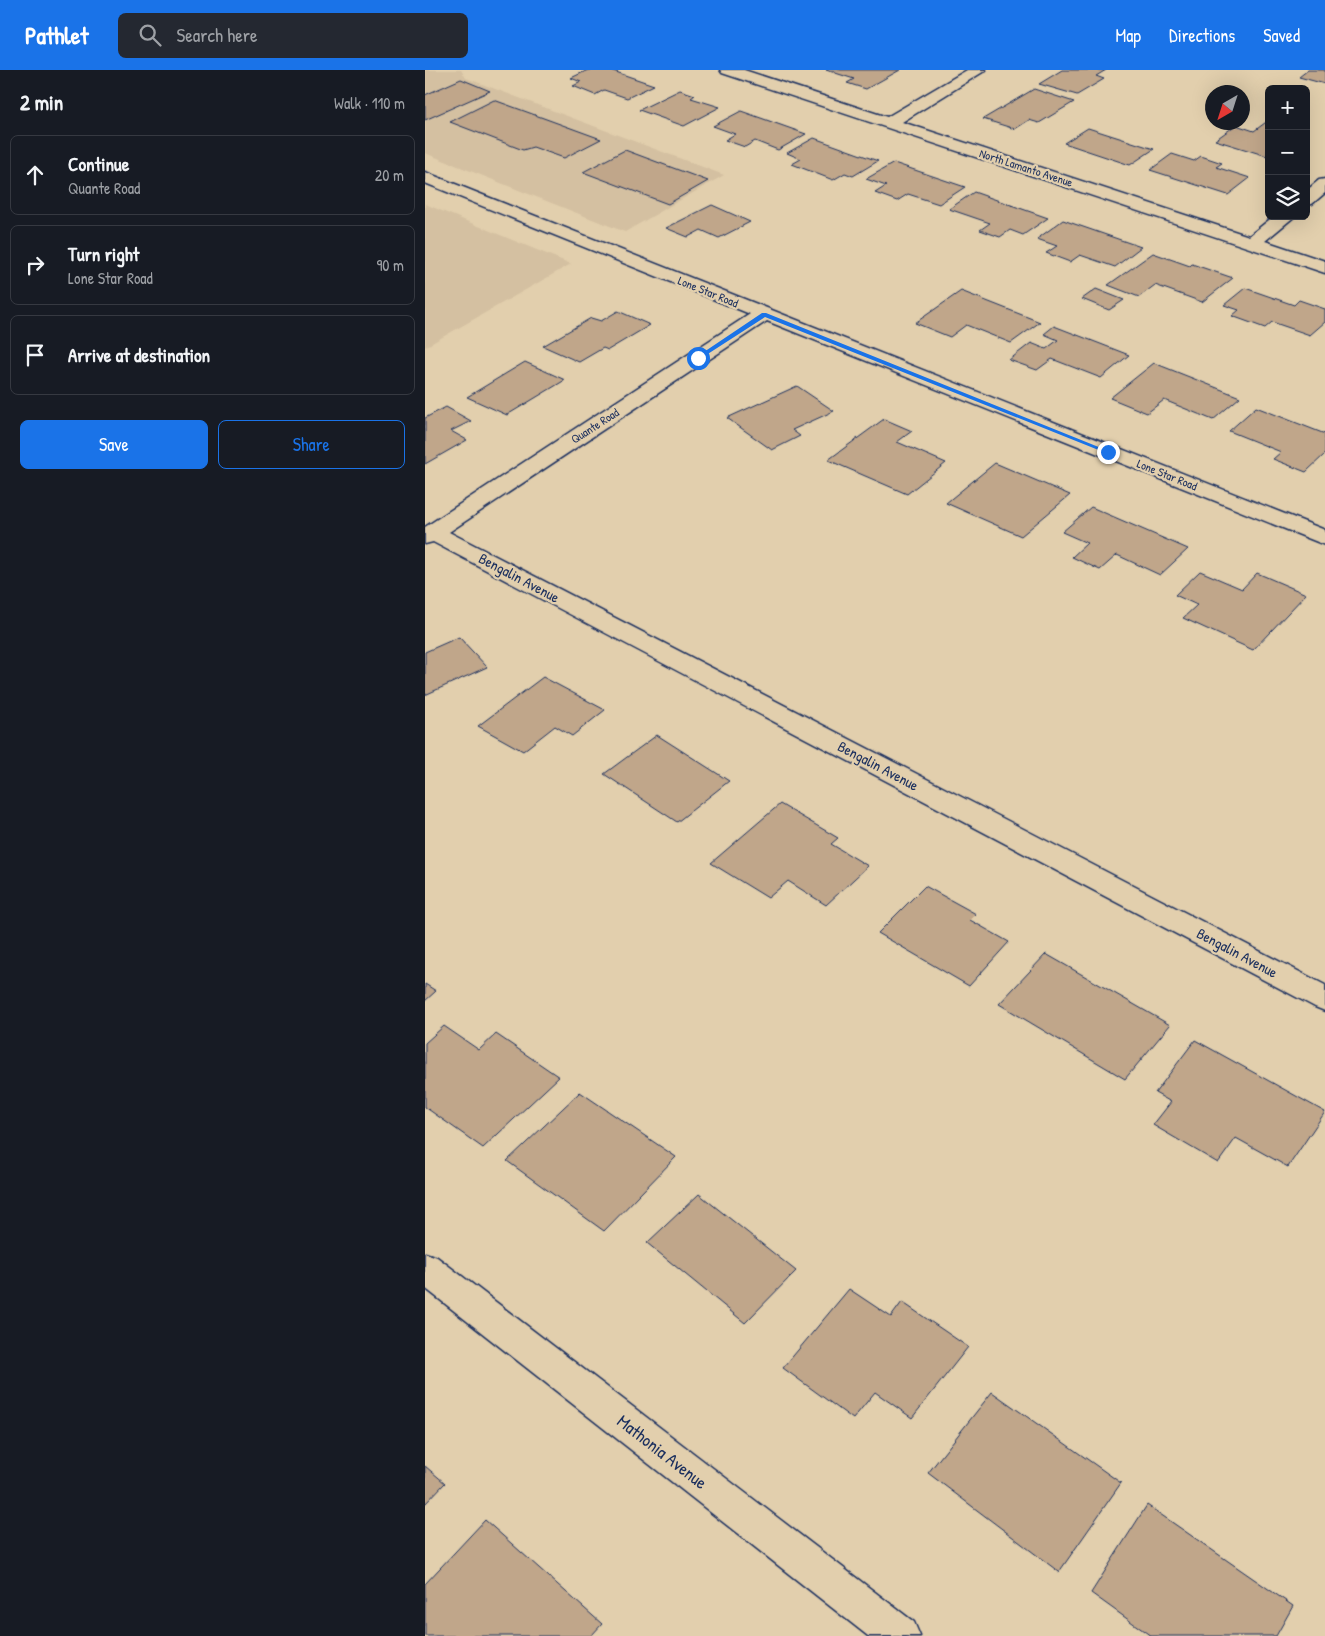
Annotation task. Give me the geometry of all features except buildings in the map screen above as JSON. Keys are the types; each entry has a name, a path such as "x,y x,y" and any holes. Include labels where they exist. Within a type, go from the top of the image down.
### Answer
{"street":[{"name":"North Lamanto Avenue","path":"728,70 1325,267"},
{"path":"888,123 978,70"},
{"name":"Lone Star Road","path":"425,177 1325,538"},
{"path":"1310,197 1325,184"},
{"path":"1253,243 1280,220"},
{"name":"Quante Road","path":"428,535 764,314"},
{"name":"Bengalin Avenue","path":"428,535 1325,999"},
{"name":"Mathonia Avenue","path":"425,1268 900,1636"}],"shaded area":[{"path":"425,70 461,70 466,78 724,175 625,232 425,153"},
{"path":"425,204 571,264 425,347"}],"route":[{"path":"698,358 764,314 1108,452"}]}
